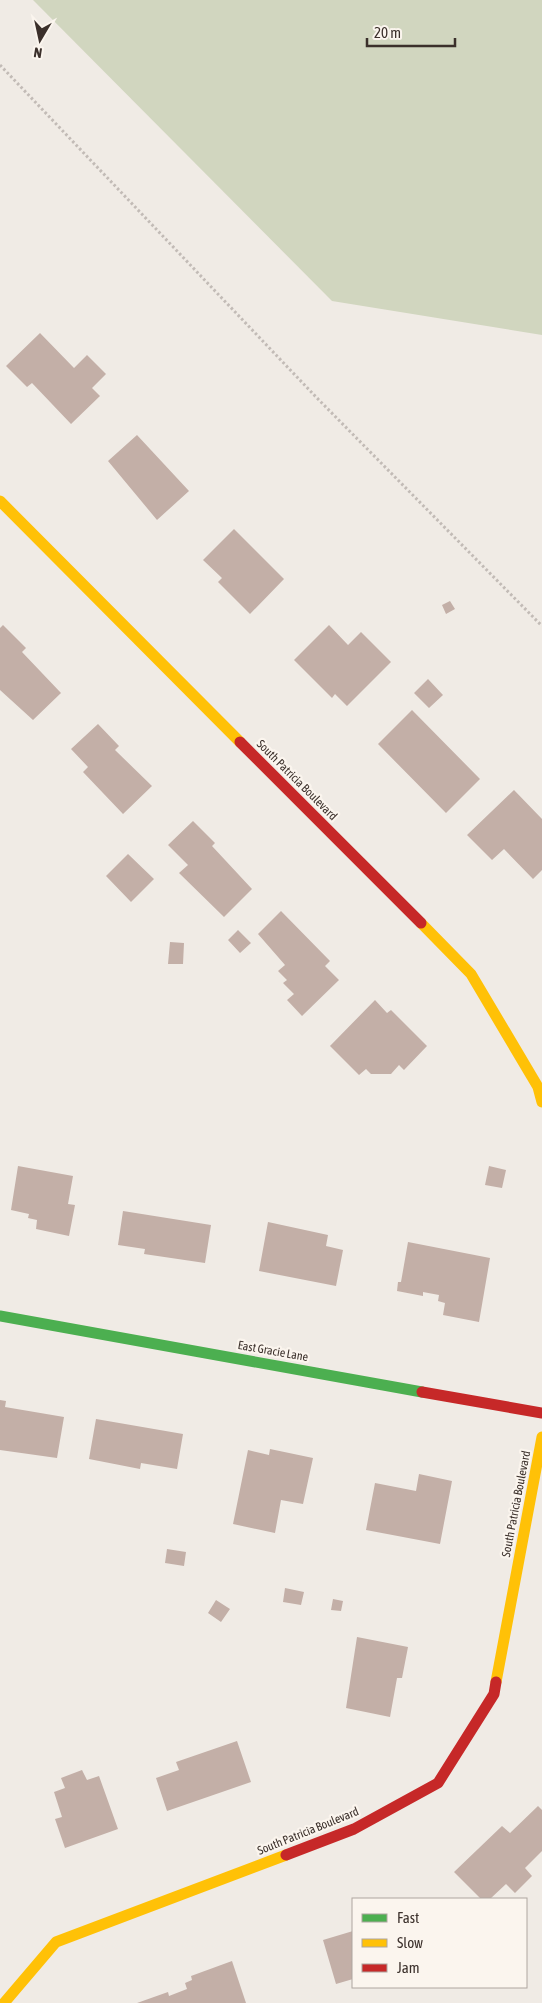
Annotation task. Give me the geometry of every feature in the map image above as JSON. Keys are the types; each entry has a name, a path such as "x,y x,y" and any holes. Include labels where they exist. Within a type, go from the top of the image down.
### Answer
{"street":[{"name":"South Patricia Boulevard","path":"0,501 471,974 538,1087 542,1102"},
{"name":"East Gracie Lane","path":"0,1316 542,1413"},
{"name":"South Patricia Boulevard","path":"4,2003 56,1942 354,1829 438,1783 494,1694 542,1437"}],"path":[{"path":"0,65 316,397 542,626"}],"green space":[{"path":"33,0 542,0 542,335 332,301"}],"building":[{"path":"40,333 74,368 87,355 106,374 92,388 100,396 71,424 32,383 27,387 6,366"},
{"path":"137,435 189,491 157,520 108,461"},
{"path":"234,529 284,579 250,614 218,582 222,578 203,560"},
{"path":"450,601 455,609 446,614 442,605"},
{"path":"3,625 26,648 22,652 61,693 33,720 0,690 0,628"},
{"path":"329,625 348,645 361,632 391,662 347,706 335,694 332,698 294,660"},
{"path":"428,679 443,695 429,708 414,693"},
{"path":"412,710 480,779 446,813 378,744"},
{"path":"98,724 119,746 115,750 152,786 123,814 83,772 88,767 71,749"},
{"path":"514,790 542,819 542,870 533,879 504,849 492,860 467,835"},
{"path":"193,821 215,843 212,846 252,889 224,917 179,873 188,865 168,845"},
{"path":"128,854 154,879 131,902 106,876"},
{"path":"281,911 330,961 325,966 339,980 302,1016 287,1000 294,994 283,983 287,980 278,971 285,965 258,934"},
{"path":"238,930 251,943 240,953 228,940"},
{"path":"170,942 184,943 183,964 168,964"},
{"path":"375,1000 387,1013 391,1010 427,1046 404,1070 399,1065 391,1074 371,1074 366,1069 359,1075 330,1046"},
{"path":"18,1166 73,1176 68,1204 75,1205 69,1236 36,1229 37,1220 28,1218 29,1214 11,1210"},
{"path":"489,1166 506,1170 502,1188 485,1185"},
{"path":"123,1211 211,1225 205,1263 144,1254 145,1249 118,1245"},
{"path":"268,1222 328,1235 326,1246 343,1250 336,1286 259,1271"},
{"path":"408,1242 490,1258 479,1322 443,1315 445,1303 438,1301 439,1295 423,1292 423,1296 397,1291 398,1282 401,1282"},
{"path":"0,1400 6,1401 5,1407 64,1417 57,1458 0,1450"},
{"path":"96,1419 183,1434 177,1469 141,1463 140,1469 89,1459"},
{"path":"270,1449 313,1458 303,1504 281,1500 275,1533 233,1524 248,1450 269,1455"},
{"path":"419,1474 452,1481 440,1544 366,1530 375,1483 416,1491"},
{"path":"167,1549 186,1552 184,1566 165,1563"},
{"path":"285,1588 304,1592 301,1605 283,1602"},
{"path":"333,1599 343,1601 341,1611 331,1610"},
{"path":"216,1600 230,1609 221,1622 208,1613"},
{"path":"357,1637 408,1647 402,1678 397,1678 390,1717 346,1708"},
{"path":"237,1741 251,1782 167,1811 156,1778 179,1770 176,1762"},
{"path":"82,1770 87,1780 99,1776 118,1829 65,1848 55,1819 62,1817 54,1792 65,1788 61,1778"},
{"path":"538,1806 542,1810 542,1851 525,1868 532,1876 515,1893 506,1884 491,1898 480,1898 454,1872 502,1826 510,1833"},
{"path":"352,1931 352,1979 336,1984 323,1940"},
{"path":"232,1961 246,2003 137,2003 168,1992 169,1996 187,1989 185,1983 192,1980 191,1976"}],"traffic: fast":[{"path":"0,1316 422,1392"}],"traffic: slow":[{"path":"0,501 240,742"},
{"path":"421,923 471,974 538,1087 542,1102"},
{"path":"496,1682 542,1437"},
{"path":"4,2003 56,1942 286,1855"}],"traffic: jam":[{"path":"240,742 421,923"},
{"path":"422,1392 542,1413"},
{"path":"286,1855 354,1829 438,1783 494,1694 496,1682"}]}
